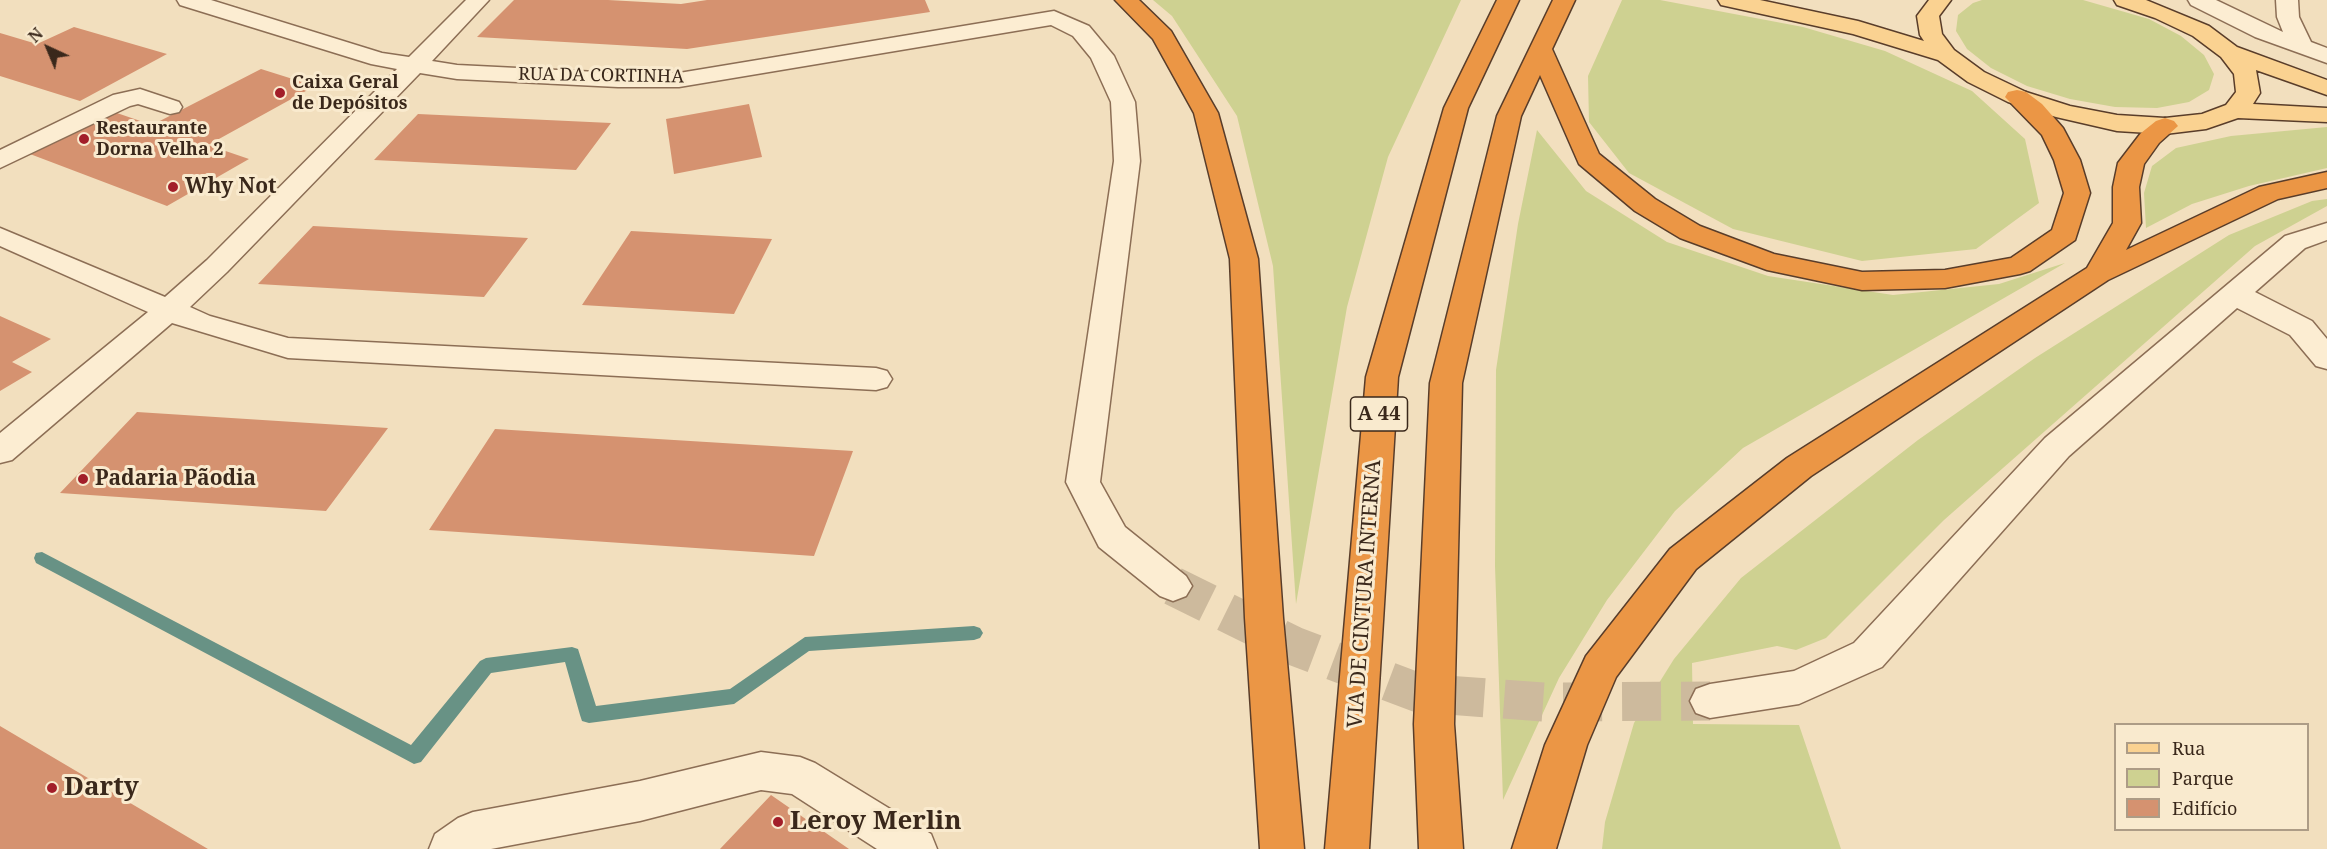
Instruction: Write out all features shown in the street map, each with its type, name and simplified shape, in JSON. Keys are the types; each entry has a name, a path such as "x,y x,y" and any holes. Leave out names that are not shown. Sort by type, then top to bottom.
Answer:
{"highway":[{"path":"1126,0 1163,36 1206,113 1244,258 1264,618 1282,849"},
{"name":"VIA DE CINTURA INTERNA","path":"1347,849 1362,621 1382,377 1456,108 1508,0"},
{"path":"1441,849 1434,724 1446,383 1509,116 1542,51 1561,3"},
{"path":"1542,51 1588,158 1645,205 1690,232 1767,261 1862,281 1945,279 2020,265 2065,234 2077,193 2067,160 2054,133 2032,109 2016,97"},
{"path":"2098,274 2127,223 2126,187 2131,162 2150,138 2165,126"},
{"path":"1534,849 1566,745 1600,668 1683,559 1799,467 2098,274 2269,192 2327,180"}],"main road":[{"path":"1729,0 1858,28 1946,55"},
{"path":"1940,0 1928,16 1931,34 1946,55 1976,77 2016,97 2065,112 2117,123 2165,126 2206,121 2235,110 2327,115"},
{"path":"2126,0 2163,13 2191,27 2229,52 2327,88"},
{"path":"2229,52 2246,73 2248,93 2235,110"}],"street":[{"name":"RUA DA CORTINHA","path":"188,0 379,58 457,72 618,80 679,80 1048,9"},
{"path":"0,451 169,310 217,266 478,0"},
{"path":"2199,0 2301,48 2327,57"},
{"path":"2287,0 2288,17 2301,48"},
{"path":"1048,9 1081,31 1102,56 1123,102 1127,161 1083,482 1112,537 1173,585"},
{"path":"0,160 122,100 141,96 170,107"},
{"path":"1710,701 1799,687 1868,656 2057,447 2295,242 2327,231"},
{"path":"0,236 199,323 288,348 876,379"},
{"path":"2234,294 2301,328 2327,359"},
{"path":"451,849 473,832 640,801 761,771 800,776 915,849"}],"green space":[{"path":"1153,0 1461,0 1388,157 1347,307 1296,604 1273,266 1237,116 1172,16"},
{"path":"1622,0 1660,0 1803,27 1885,51 1972,91 2025,139 2039,203 1976,249 1862,261 1733,229 1629,173 1589,122 1588,76"},
{"path":"1982,0 2083,0 2149,19 2181,36 2204,55 2214,74 2209,90 2189,102 2157,108 2115,107 2070,99 2027,86 1991,68 1967,49 1956,31 1958,15 1973,3"},
{"path":"2327,127 2327,168 2249,186 2192,204 2146,228 2144,193 2152,166 2176,148 2231,136"},
{"path":"1537,130 1586,191 1667,242 1768,276 1893,295 1999,284 2065,263 1743,448 1675,511 1607,600 1559,678 1503,800 1495,566 1496,370 1518,224"},
{"path":"2327,199 2327,206 2255,246 1944,520 1826,638 1796,650 1777,646 1692,663 1693,724 1799,725 1841,849 1602,849 1605,822 1634,723 1674,659 1741,578 1918,440 2035,358 2229,235 2312,201"}],"building":[{"path":"514,0 608,0 681,4 707,0 925,0 930,12 687,49 477,37"},
{"path":"74,27 167,54 80,101 0,76 0,33 37,44"},
{"path":"261,69 315,86 208,145 249,159 167,206 30,154 114,112 152,125"},
{"path":"749,104 762,157 674,174 666,119"},
{"path":"418,114 611,123 576,170 374,160"},
{"path":"313,226 528,238 484,297 258,284"},
{"path":"631,231 772,239 734,314 582,305"},
{"path":"0,316 51,339 12,362 32,372 0,391"},
{"path":"137,412 388,428 326,511 60,493"},
{"path":"495,429 853,451 814,556 429,530"},
{"name":"Darty","path":"0,726 208,849 0,849"},
{"name":"Leroy Merlin","path":"771,795 849,849 720,849"}],"waterway":[{"path":"42,558 414,756 486,666 572,654 589,715 734,696 805,644 974,633"}],"tunnel":[{"path":"1173,586 1294,646 1419,693 1544,702 1710,701"}],"place":[{"name":"Caixa Geral de Depósitos","path":"280,93"},
{"name":"Restaurante Dorna Velha 2","path":"84,139"},
{"name":"Why Not","path":"173,187"},
{"name":"Padaria Pãodia","path":"83,479"},
{"name":"Darty","path":"52,788"},
{"name":"Leroy Merlin","path":"778,822"}]}
